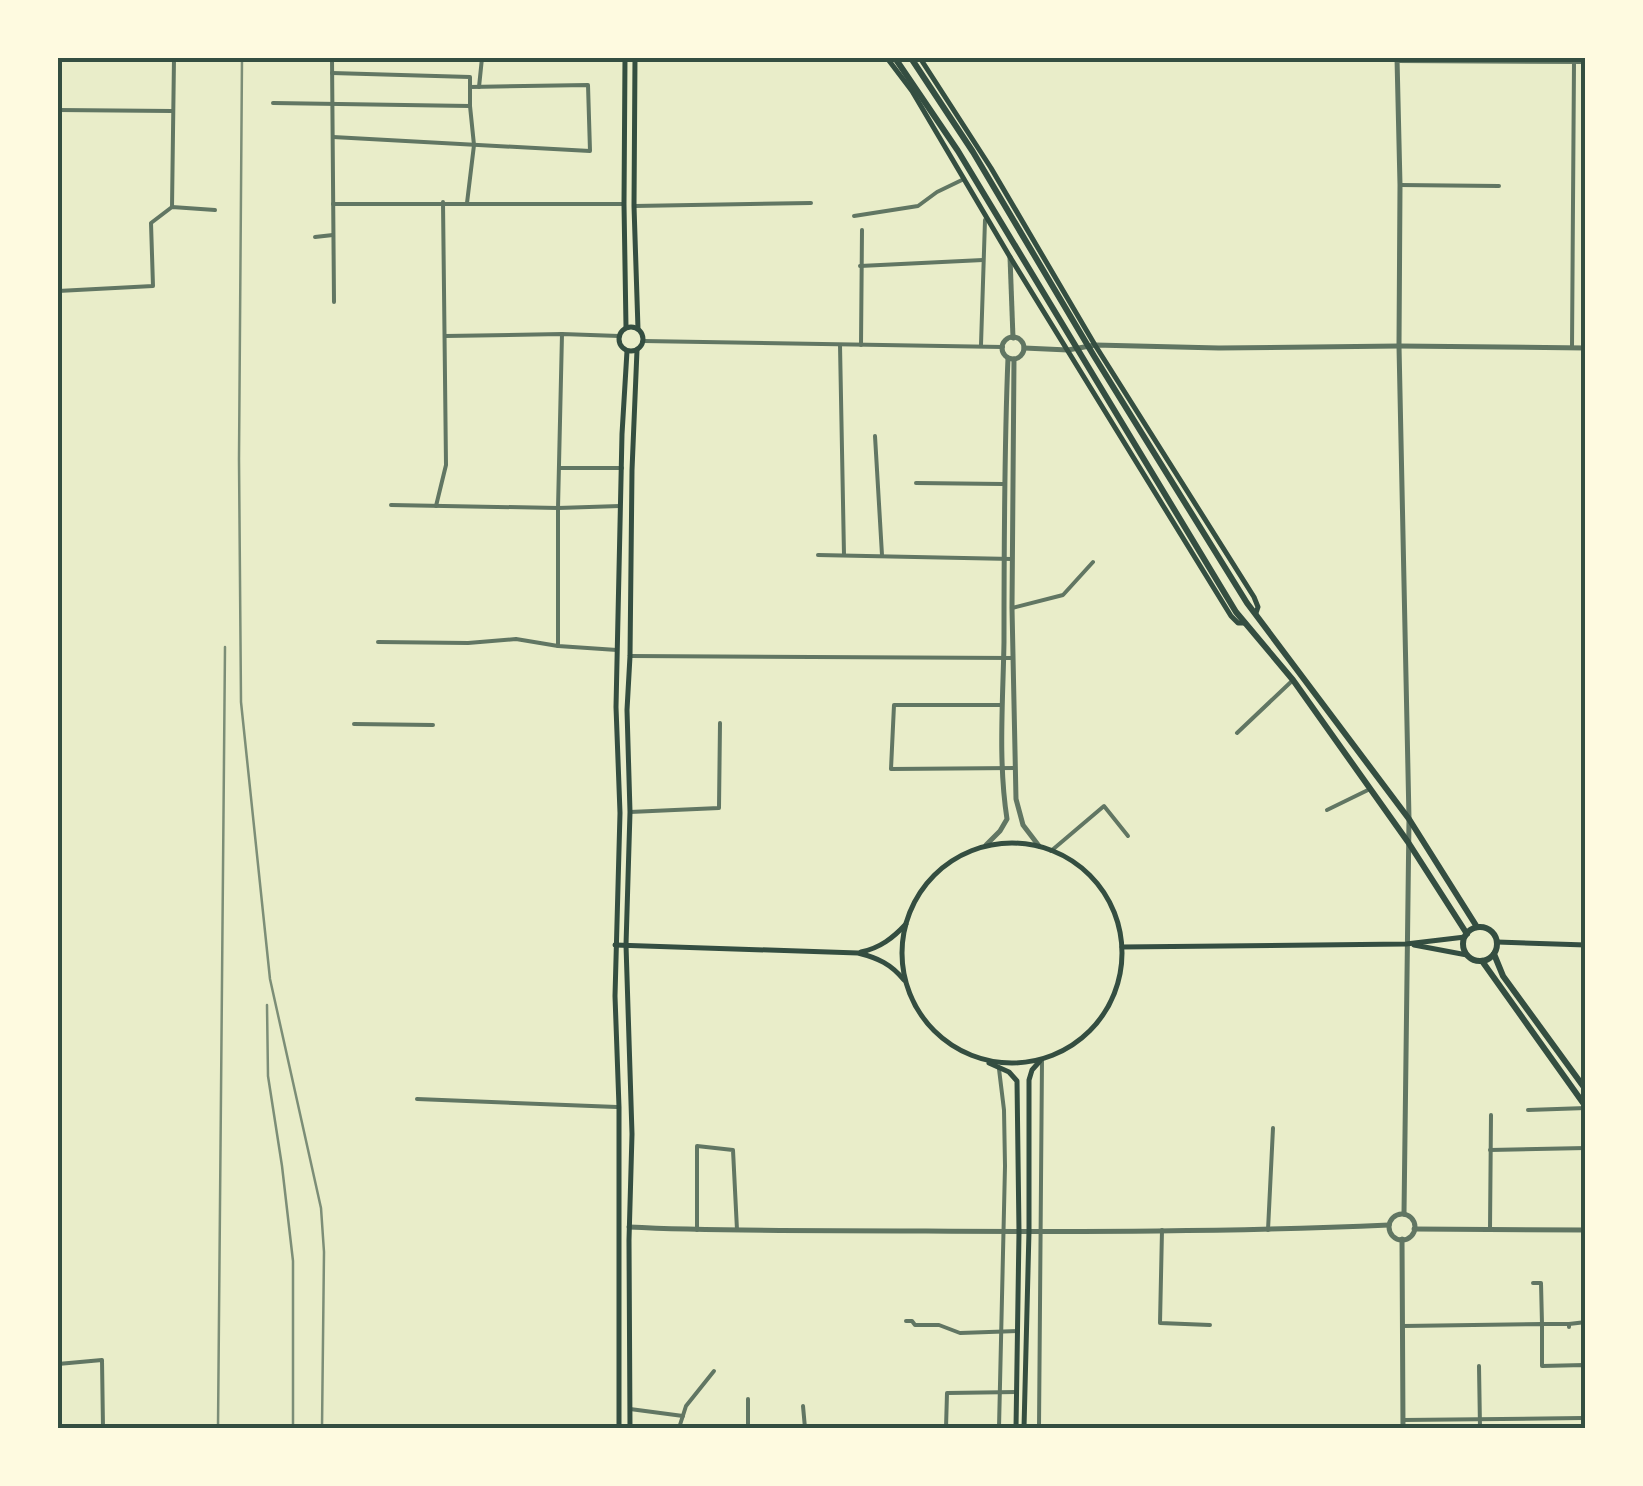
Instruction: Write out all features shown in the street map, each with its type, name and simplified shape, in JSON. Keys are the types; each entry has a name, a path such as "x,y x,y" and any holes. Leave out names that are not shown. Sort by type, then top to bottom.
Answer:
{"main road":[{"path":"619,1428 616,945 620,812 616,707 627,351 619,342 626,328 625,58"},
{"path":"630,1428 632,1121 626,945 630,812 627,710 637,350 643,341 635,293 636,58"},
{"path":"887,58 912,91 1232,616 1238,623 1245,623"},
{"path":"895,58 968,167 1236,612 1292,680 1408,842 1466,935 1467,954 1482,961 1586,1108"},
{"path":"911,58 973,152 1247,604 1408,819 1477,928 1491,932 1497,942 1494,954 1502,976 1586,1090"},
{"path":"920,58 1254,597 1258,608 1255,615"},
{"path":"626,328 638,328"},
{"path":"627,351 637,350"},
{"path":"983,1060 1015,1063 1042,1059 1075,1043 1101,1017 1117,984 1122,947 1114,912 1095,881 1068,858 1022,842 986,845 965,852 936,874 914,904 903,952 909,987 918,1008 940,1036 998,1069 1010,1072 1017,1080 1016,1428"},
{"path":"616,945 858,953 874,950 908,922"},
{"path":"1122,947 1406,944 1466,935 1477,928"},
{"path":"1497,942 1586,945"},
{"path":"1406,944 1467,954"},
{"path":"858,953 891,966 909,987"},
{"path":"1482,961 1494,954"},
{"path":"1024,1428 1029,1080 1042,1059"}],"street":[{"path":"172,207 174,58"},
{"path":"332,58 334,302"},
{"path":"479,86 482,58"},
{"path":"1404,1214 1408,819 1397,59 1586,62"},
{"path":"1572,348 1574,62"},
{"path":"332,73 470,76 474,145 468,203"},
{"path":"332,136 590,151 588,85 470,87"},
{"path":"273,103 470,106"},
{"path":"58,110 172,110"},
{"path":"854,216 918,206 964,179"},
{"path":"1400,185 1499,186"},
{"path":"436,506 446,465 443,202"},
{"path":"634,206 810,203"},
{"path":"333,204 624,204"},
{"path":"58,291 153,286 151,223 172,207 215,210"},
{"path":"981,345 986,216"},
{"path":"861,344 862,230"},
{"path":"315,237 333,235"},
{"path":"1010,257 1013,338"},
{"path":"860,266 983,260"},
{"path":"558,646 562,334"},
{"path":"445,336 619,336"},
{"path":"1008,339 1021,340 1024,348 1020,357 1011,359 1003,347 1008,339"},
{"path":"643,341 1003,347"},
{"path":"840,344 844,555"},
{"path":"1024,348 1586,348"},
{"path":"1011,359 1003,484 1012,608 1015,768 1020,818 1039,846"},
{"path":"986,845 1007,819 1002,706 1011,359"},
{"path":"875,436 882,555"},
{"path":"559,468 622,468"},
{"path":"916,483 1003,484"},
{"path":"391,506 620,506"},
{"path":"818,555 1008,559"},
{"path":"1012,608 1063,595 1094,562"},
{"path":"378,642 468,643 516,638 558,646 618,650"},
{"path":"630,656 1014,658"},
{"path":"1238,733 1292,680"},
{"path":"1002,706 894,706 892,769 1015,768"},
{"path":"354,724 433,725"},
{"path":"630,812 719,808 720,724"},
{"path":"1327,810 1370,789"},
{"path":"1051,850 1104,806 1128,836"},
{"path":"1039,1428 1042,1059"},
{"path":"998,1069 1005,1130 999,1428"},
{"path":"417,1099 618,1107"},
{"path":"1528,1110 1586,1108"},
{"path":"1490,1230 1491,1115"},
{"path":"1268,1230 1272,1128"},
{"path":"697,1230 697,1146 733,1150 737,1230"},
{"path":"1490,1150 1586,1148"},
{"path":"1389,1225 1393,1217 1404,1214"},
{"path":"1389,1225 1394,1236 1410,1236 1414,1222 1404,1214"},
{"path":"629,1226 697,1230 1042,1232 1389,1225"},
{"path":"1414,1229 1586,1230"},
{"path":"1162,1230 1160,1323 1210,1325"},
{"path":"1402,1239 1403,1428"},
{"path":"1532,1283 1541,1282 1542,1366 1584,1364 1585,1428"},
{"path":"906,1322 939,1325 960,1333 1018,1331"},
{"path":"1402,1326 1586,1322"},
{"path":"58,1364 102,1360 103,1428"},
{"path":"1479,1366 1480,1428"},
{"path":"680,1428 686,1406 714,1371"},
{"path":"946,1428 947,1393 1017,1392"},
{"path":"748,1400 748,1428"},
{"path":"803,1406 805,1428"},
{"path":"630,1408 683,1416"},
{"path":"1403,1420 1585,1418"}],"railway":[{"path":"242,58 241,702 270,979 321,1208 322,1428"},
{"path":"218,1428 225,647"},
{"path":"267,1005 268,1076 293,1261 293,1428"}]}
